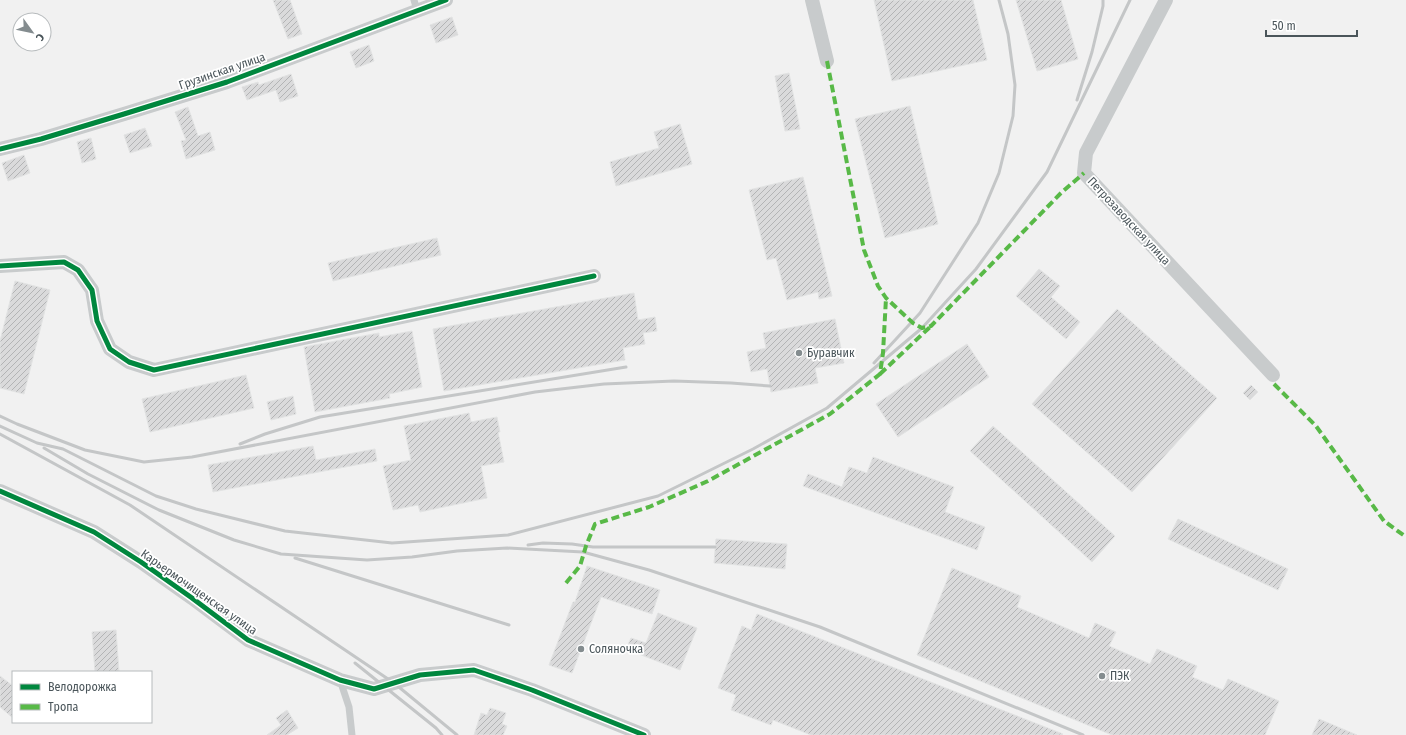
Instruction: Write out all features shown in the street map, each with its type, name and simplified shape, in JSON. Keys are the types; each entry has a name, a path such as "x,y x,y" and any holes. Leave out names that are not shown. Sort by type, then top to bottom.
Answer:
{"street":[{"name":"Грузинская улица","path":"0,149 41,139 227,82 415,5 446,0"},
{"path":"812,0 827,61"},
{"name":"Петрозаводская улица","path":"1166,0 1086,153 1084,173 1273,375"},
{"path":"0,266 64,262 78,270 92,290 97,321 110,349 129,362 154,370 594,276"},
{"name":"Карьермочищенская улица","path":"0,491 94,532 148,566 248,640 340,680 374,688 420,675 474,670 532,690 644,735"}],"lane":[{"path":"340,680 349,707 352,735"}],"building":[{"path":"273,0 290,0 302,34 288,39"},
{"path":"874,0 973,0 987,60 892,81"},
{"path":"1016,0 1061,0 1078,59 1037,71"},
{"path":"452,17 458,35 436,43 430,25"},
{"path":"369,45 374,61 356,68 350,52"},
{"path":"789,73 800,129 785,131 775,76"},
{"path":"291,74 298,96 280,102 276,90 247,100 242,87 258,82 259,85"},
{"path":"910,106 938,224 885,238 855,119"},
{"path":"188,107 198,136 210,132 215,150 186,159 181,141 186,140 175,112"},
{"path":"680,124 692,164 616,186 610,162 659,148 654,132"},
{"path":"145,128 152,146 130,153 124,135"},
{"path":"91,138 96,159 82,163 77,142"},
{"path":"24,155 30,173 8,181 2,163"},
{"path":"803,177 832,296 819,299 818,292 787,300 776,258 767,260 749,190"},
{"path":"437,238 441,255 333,281 328,263"},
{"path":"1039,269 1060,286 1051,297 1080,322 1066,339 1016,296"},
{"path":"15,281 50,290 24,394 0,388 0,341"},
{"path":"634,293 638,320 655,317 657,331 643,333 645,344 623,348 625,360 444,391 433,329"},
{"path":"1117,309 1217,398 1132,492 1032,404"},
{"path":"835,319 844,363 815,368 818,383 771,392 767,369 751,372 747,352 766,348 763,333"},
{"path":"412,331 422,387 389,394 390,398 315,412 304,347 379,333 379,337"},
{"path":"967,344 989,377 898,437 876,404"},
{"path":"246,375 254,408 150,432 142,399"},
{"path":"1251,385 1258,392 1250,400 1243,393"},
{"path":"293,396 296,414 271,420 267,402"},
{"path":"469,413 471,422 497,417 500,432 498,432 504,462 481,466 487,498 420,512 418,505 393,510 383,466 411,460 404,426"},
{"path":"993,426 1115,536 1092,562 970,451"},
{"path":"313,446 316,460 375,449 377,461 213,492 208,465"},
{"path":"873,457 954,487 945,512 985,527 977,550 803,486 808,474 842,487 849,467 867,473"},
{"path":"1178,519 1288,569 1278,590 1168,539"},
{"path":"716,539 787,544 785,569 714,563"},
{"path":"587,566 660,590 652,614 601,597 572,673 549,665 573,602 575,602"},
{"path":"952,568 1021,596 1017,607 1089,638 1095,623 1116,632 1109,646 1150,664 1157,649 1197,666 1192,677 1223,690 1228,679 1279,701 1265,735 1112,735 917,655"},
{"path":"658,613 697,628 680,670 626,649 631,638 646,643"},
{"path":"757,614 1063,734 811,735 773,720 771,725 731,710 736,695 718,688 742,626 751,630"},
{"path":"116,630 119,671 95,671 92,632"},
{"path":"0,676 12,685 12,717 0,707"},
{"path":"490,708 506,713 502,724 507,726 503,735 474,735 481,713 487,715"},
{"path":"287,710 298,728 287,735 267,735 281,725 276,718"},
{"path":"1319,719 1357,735 1312,735"}],"railway":[{"path":"874,363 920,313 978,223 999,173 1013,116 1015,85 1008,34 999,0"},
{"path":"1077,100 1092,52 1103,6 1103,0"},
{"path":"0,426 37,443 63,449 156,496 196,509 285,531 392,543 508,535 658,496 753,449 827,408 922,328 976,269 1047,172 1130,0"},
{"path":"240,444 265,434 320,417 626,367"},
{"path":"0,416 85,450 144,462 192,457 535,392 604,384 674,381 770,386"},
{"path":"0,434 130,505 394,683 457,735"},
{"path":"44,448 88,474 159,510 234,540 281,554 367,560 412,557 457,551 507,548 583,552 649,570 820,627 1083,735"},
{"path":"528,545 543,543 572,544 593,547 715,547"},
{"path":"295,558 509,625"},
{"path":"355,663 436,728 442,735"}],"marked path":[{"path":"827,61 864,250 878,286 886,298 913,323 922,328 931,326 1061,193 1084,173"},
{"path":"566,583 580,566 595,524 649,507 708,481 830,414 880,374 883,353 886,298"},
{"path":"880,374 930,327"},
{"path":"1274,384 1316,426 1384,521 1406,537"}],"cycle path":[{"path":"0,149 41,139 227,82 446,0"},
{"path":"0,266 64,262 78,270 92,290 97,321 110,349 129,362 154,370 594,276"},
{"path":"0,491 94,532 141,562 248,640 340,680 374,689 420,675 474,670 532,690 644,735"}],"place":[{"name":"Буравчик","path":"799,353"},
{"name":"Соляночка","path":"581,649"},
{"name":"ПЭК","path":"1102,676"}]}
